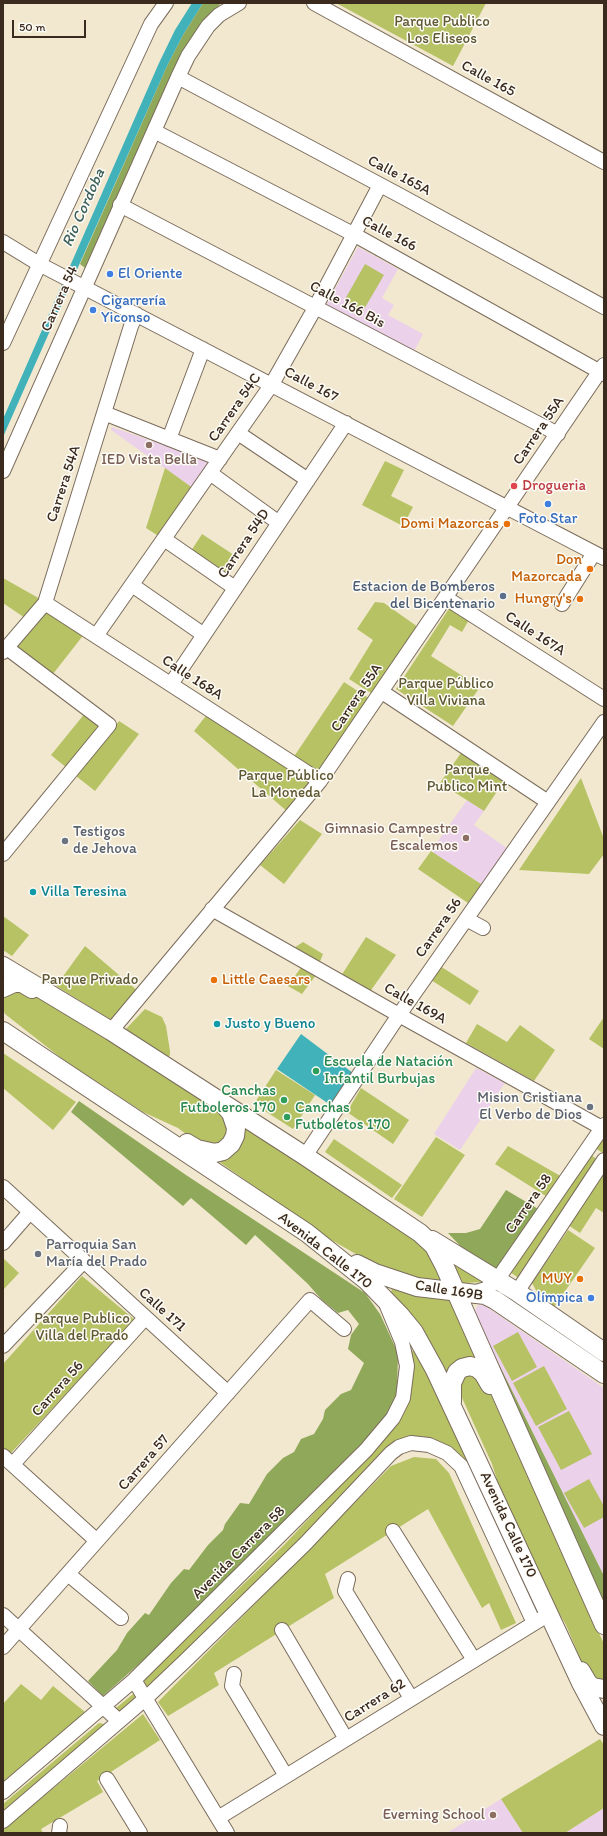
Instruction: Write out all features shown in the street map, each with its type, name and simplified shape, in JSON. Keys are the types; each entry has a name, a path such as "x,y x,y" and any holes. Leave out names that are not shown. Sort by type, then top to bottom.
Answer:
{"main road":[{"path":"3,966 111,1031 306,1156 420,1233 438,1253 464,1293 531,1461 604,1625"},
{"path":"3,988 14,983 22,984 75,1009"},
{"path":"3,1021 23,1044"},
{"name":"Avenida Calle 170","path":"3,1031 307,1233 353,1269 381,1294 414,1332 424,1348 453,1408 552,1621 604,1726"},
{"path":"136,1118 173,1133 197,1149 215,1153 223,1151 231,1144 235,1136 234,1121 231,1113 220,1101"},
{"name":"Calle 169B","path":"307,1233 375,1273 417,1287 485,1295 495,1300 604,1374"},
{"name":"Calle 169B","path":"420,1233 517,1292 604,1352"},
{"path":"453,1408 451,1391 452,1383 457,1372 462,1368 470,1366 477,1368 487,1379 504,1416 531,1461"},
{"path":"552,1621 588,1683 599,1689 604,1689"}],"street":[{"path":"3,343 44,266 151,24 166,3"},
{"name":"Carrera 54","path":"3,471 78,284 120,205 188,56 208,26 219,15 239,3"},
{"name":"Calle 165","path":"314,3 604,162"},
{"name":"Calle 165A","path":"178,77 604,307"},
{"name":"Calle 166","path":"154,131 353,234 603,370"},
{"name":"Carrera 54C","path":"96,636 272,384 315,308 380,185"},
{"name":"Calle 166 Bis","path":"120,205 558,434"},
{"name":"Calle 167","path":"3,242 78,284 599,555"},
{"name":"Carrera 54A","path":"5,650 45,603 136,314"},
{"path":"170,439 203,349"},
{"name":"Carrera 55A","path":"111,1031 212,908 320,781 603,370"},
{"path":"104,413 220,459"},
{"name":"Carrera 54D","path":"171,684 346,423"},
{"path":"238,433 308,480"},
{"path":"210,473 279,523"},
{"path":"164,539 235,588"},
{"path":"562,604 599,555"},
{"path":"132,585 204,635"},
{"name":"Calle 167A","path":"446,598 604,699"},
{"name":"Calle 168A","path":"45,603 320,781"},
{"path":"3,854 108,725 5,650"},
{"path":"382,692 548,802"},
{"name":"Carrera 56","path":"306,1156 398,1015 604,722"},
{"name":"Calle 169A","path":"212,908 398,1015 603,1127"},
{"path":"466,919 483,928"},
{"name":"Carrera 58","path":"464,1293 486,1289 497,1280 603,1127"},
{"path":"517,1292 604,1160 589,1147"},
{"name":"Calle 171","path":"3,1187 228,1393"},
{"path":"3,1242 30,1212"},
{"path":"4,1343 84,1261"},
{"name":"Avenida Carrera 58","path":"3,1792 101,1710 134,1680 366,1450 393,1418 403,1398 407,1366 402,1342 381,1294"},
{"name":"Carrera 57","path":"3,1648 12,1631 68,1574 310,1300 344,1329"},
{"name":"Carrera 56","path":"8,1460 145,1318"},
{"path":"3,1821 146,1699 229,1620 305,1544 391,1453 399,1447 411,1444 429,1445 447,1453 461,1466 534,1623"},
{"path":"8,1460 97,1541"},
{"path":"393,1531 474,1660"},
{"path":"68,1574 121,1618"},
{"path":"348,1579 344,1591 411,1698"},
{"path":"3,1615 12,1631 116,1724"},
{"name":"Carrera 62","path":"218,1818 534,1623 552,1621"},
{"path":"282,1630 346,1739"},
{"path":"234,1674 232,1686 286,1776"},
{"path":"134,1680 227,1833"},
{"path":"106,1779 140,1833"}],"shaded area":[{"path":"358,247 398,269 382,298 394,305 388,315 423,334 412,355 325,307"},
{"name":"IED Vista Bella","path":"112,427 210,461 194,489 111,430"},
{"name":"Gimnasio Campestre Escalemos","path":"467,800 484,811 474,825 511,851 484,886 431,851"},
{"path":"476,1068 505,1083 460,1150 434,1134"},
{"path":"484,1305 604,1388 604,1576 474,1314 477,1306"},
{"name":"Everning School","path":"501,1799 523,1833 447,1833"},
{"path":"604,1808 604,1833 565,1833"}],"green space":[{"path":"203,3 221,3 189,41 85,268 80,264 167,66 183,35"},
{"name":"Parque Publico Los Eliseos","path":"336,3 486,3 453,66"},
{"path":"365,264 384,275 363,311 344,301"},
{"path":"385,461 404,470 391,496 413,507 403,526 362,505"},
{"path":"165,468 194,489 160,537 146,528"},
{"path":"202,534 237,557 225,574 191,551"},
{"path":"3,578 42,600 25,618 3,603"},
{"path":"375,602 384,603 418,627 371,693 349,679 373,640 357,629"},
{"name":"Parque Público Villa Viviana","path":"450,607 470,618 462,632 450,625 431,656 480,687 453,726 396,689"},
{"path":"49,610 85,633 53,674 17,647"},
{"path":"344,682 370,699 319,774 293,758"},
{"path":"86,712 102,725 67,768 51,755"},
{"name":"Parque Público La Moneda","path":"209,712 315,780 289,813 194,731"},
{"path":"119,721 139,734 95,791 76,776"},
{"name":"Parque Publico Mint","path":"461,753 504,781 484,811 440,783"},
{"path":"581,778 604,839 604,854 589,874 519,870"},
{"path":"300,820 322,834 284,884 260,865"},
{"path":"431,851 484,886 471,905 418,869"},
{"path":"3,916 29,935 12,956 3,950"},
{"path":"366,937 396,955 369,993 341,976"},
{"path":"303,942 323,954 319,964 294,948"},
{"name":"Parque Privado","path":"85,946 139,992 113,1021 56,986"},
{"path":"302,966 316,975 302,994 288,986"},
{"path":"440,966 479,991 470,1005 431,980"},
{"path":"20,987 46,1000 224,1112 229,1137 214,1148 190,1137 178,1128 143,1112 65,1061 5,1014 3,1010 3,1000 7,991"},
{"path":"145,1009 162,1017 166,1026 170,1051 170,1055 167,1059 124,1031"},
{"path":"604,1017 604,1049 589,1039"},
{"path":"477,1024 507,1042 520,1025 555,1050 534,1081 466,1043"},
{"path":"3,1053 76,1102 53,1130 3,1088"},
{"name":"Canchas Futboleros 170","path":"276,1070 315,1095 293,1129 254,1104"},
{"path":"361,1088 409,1120 393,1144 347,1112"},
{"path":"79,1101 186,1175 365,1293 380,1314 398,1353 397,1396 386,1418 370,1437 166,1640 103,1696 88,1681 117,1650 127,1633 145,1613 149,1615 171,1583 184,1569 189,1570 208,1545 223,1530 225,1524 240,1503 249,1504 267,1474 283,1458 294,1452 301,1439 314,1434 323,1419 325,1410 341,1394 351,1390 364,1363 348,1349 351,1335 359,1324 348,1310 338,1313 321,1299 308,1284 255,1235 246,1245 191,1198 183,1206 71,1112"},
{"path":"241,1122 426,1248 442,1282 430,1282 375,1265 328,1238 218,1161"},
{"path":"604,1136 604,1152 603,1153 595,1148"},
{"path":"436,1137 465,1155 422,1217 394,1199"},
{"path":"334,1139 402,1185 392,1198 325,1152"},
{"path":"508,1146 564,1178 549,1198 495,1164"},
{"path":"590,1154 599,1161 522,1280 508,1271"},
{"path":"604,1173 604,1213 596,1208 580,1233 565,1223 595,1174 600,1178"},
{"path":"506,1190 540,1210 497,1272 465,1251 448,1233 466,1233 480,1229"},
{"path":"568,1230 595,1248 554,1307 538,1294 532,1283"},
{"path":"3,1258 19,1273 3,1290"},
{"path":"453,1263 483,1282 463,1283"},
{"name":"Parque Publico Villa del Prado","path":"82,1276 135,1320 9,1455 3,1449 3,1364"},
{"path":"392,1287 451,1300 478,1358 446,1374 405,1307 391,1293"},
{"path":"474,1314 604,1576 604,1610"},
{"path":"518,1332 537,1367 512,1381 493,1346"},
{"path":"412,1351 417,1351 539,1612 533,1611 463,1457 435,1439 421,1436 403,1439 389,1446 288,1553 148,1688 145,1687 143,1684 145,1679 283,1546 385,1438 408,1355"},
{"path":"544,1366 567,1409 536,1426 513,1383"},
{"path":"470,1372 486,1384 604,1644 604,1684 586,1672 566,1625 541,1582 498,1483 492,1464 458,1389 459,1380"},
{"path":"569,1411 592,1454 561,1470 538,1427"},
{"path":"414,1457 436,1459 449,1473 516,1623 501,1630 489,1603 482,1608 428,1509 325,1574 334,1598 214,1673 219,1685 168,1716 158,1702 391,1466"},
{"path":"589,1479 604,1506 604,1517 584,1528 564,1493"},
{"path":"21,1684 41,1700 53,1686 85,1712 3,1782 3,1704"},
{"path":"133,1694 137,1698 121,1713 116,1710 116,1708"},
{"path":"143,1714 160,1740 97,1781 103,1792 41,1829 43,1833 3,1833 3,1830"},
{"path":"99,1723 104,1724 104,1726 3,1813 3,1804"},
{"path":"600,1739 604,1745 604,1808 565,1833 523,1833 501,1799"}],"water":[{"path":"192,3 203,3 183,35 167,66 3,437 3,419 159,63 175,30"},
{"name":"Escuela de Natación Infantil Burbujas","path":"301,1034 353,1073 332,1106 277,1069"}],"place":[{"name":"El Oriente","path":"110,274"},
{"name":"Cigarrería Yiconso","path":"93,310"},
{"name":"IED Vista Bella","path":"149,445"},
{"name":"Drogueria","path":"514,486"},
{"name":"Foto Star","path":"548,504"},
{"name":"Domi Mazorcas","path":"507,524"},
{"name":"Don Mazorcada","path":"590,569"},
{"name":"Estacion de Bomberos del Bicentenario","path":"503,596"},
{"name":"Hungry's","path":"580,599"},
{"name":"Gimnasio Campestre Escalemos","path":"466,838"},
{"name":"Testigos de Jehova","path":"65,841"},
{"name":"Villa Teresina","path":"33,892"},
{"name":"Little Caesars","path":"214,980"},
{"name":"Justo y Bueno","path":"217,1024"},
{"name":"Escuela de Natación Infantil Burbujas","path":"316,1071"},
{"name":"Canchas Futboleros 170","path":"284,1100"},
{"name":"Mision Cristiana El Verbo de Dios","path":"590,1107"},
{"name":"Canchas Futboletos 170","path":"287,1117"},
{"name":"Parroquia San María del Prado","path":"38,1254"},
{"name":"MUY","path":"580,1279"},
{"name":"Olímpica","path":"591,1298"},
{"name":"Everning School","path":"493,1815"}],"water label":[{"name":"Rio Cordoba","path":"84,208"}]}
